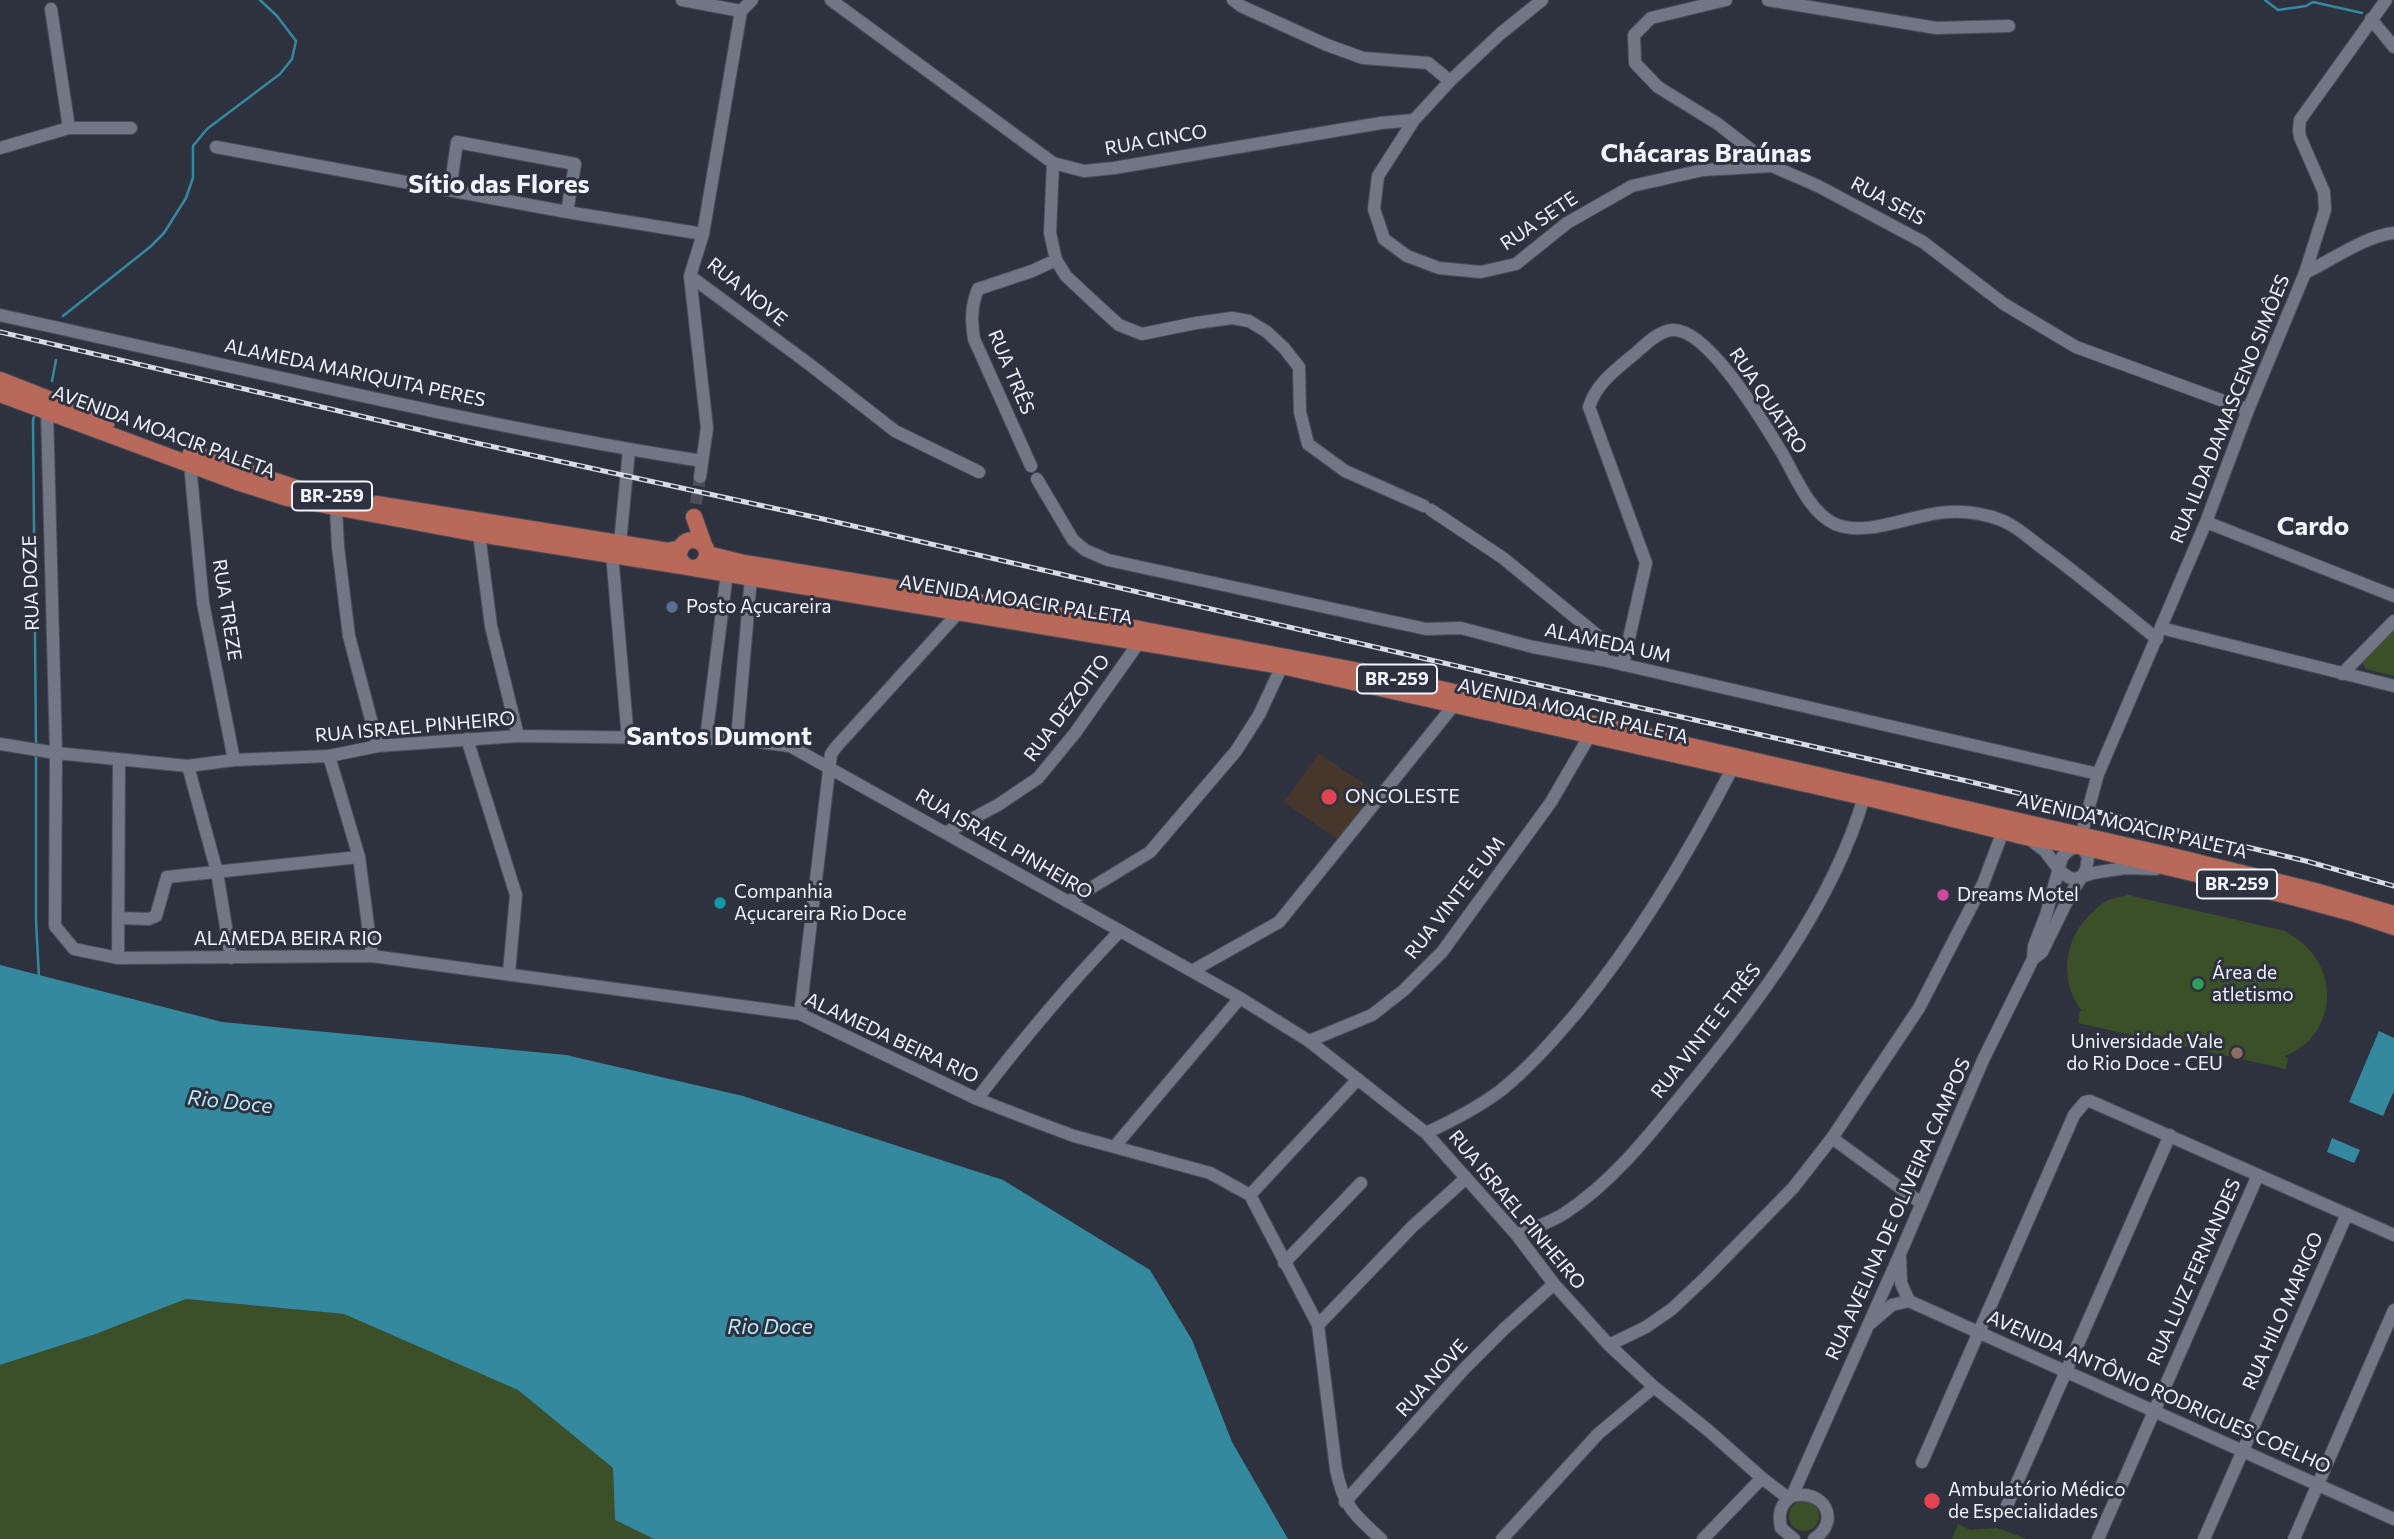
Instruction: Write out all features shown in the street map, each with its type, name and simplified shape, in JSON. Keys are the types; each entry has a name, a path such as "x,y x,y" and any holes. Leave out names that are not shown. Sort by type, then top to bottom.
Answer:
{"main road":[{"name":"AVENIDA MOACIR PALETA","path":"4,392 240,484 287,498 480,534 616,548 668,551 682,546"},
{"name":"AVENIDA MOACIR PALETA","path":"4,392 302,491 616,548 691,568 1282,666 1864,797 2026,837 2080,841 2166,869 2289,896 2352,913 2394,928"},
{"path":"695,510 697,531 706,550 702,565 691,568 681,561 682,546 690,532 695,510"},
{"path":"682,546 692,540 706,550"},
{"name":"AVENIDA MOACIR PALETA","path":"706,550 744,563 1233,646 1375,674 2080,841 2235,870 2394,914"}],"street":[{"path":"682,0 741,11 752,0"},
{"name":"RUA CINCO","path":"831,0 1053,163 1084,170 1114,169 1355,127 1414,120"},
{"path":"1233,0 1241,6 1363,58 1428,64 1450,81"},
{"name":"RUA SETE","path":"1542,0 1500,34 1450,81 1414,120 1378,176 1374,209 1384,239 1407,256 1439,268 1480,272 1516,264 1567,223 1632,186 1703,170 1772,166"},
{"name":"RUA SEIS","path":"1726,0 1651,18 1634,36 1634,62 1658,87 1718,124 1772,166 1818,186 1923,242 2004,304 2058,338 2083,350 2248,410"},
{"path":"1768,0 1936,29 2009,26"},
{"name":"RUA ILDA DAMASCENO SIMÔES","path":"2080,841 2098,774 2206,522 2248,410 2305,273 2325,210 2325,192 2300,137 2301,120 2386,0"},
{"path":"51,9 69,128"},
{"name":"RUA NOVE","path":"741,11 703,234 690,276 895,431 979,472"},
{"path":"2371,19 2394,47"},
{"path":"0,148 69,128 131,128"},
{"path":"450,190 457,142 575,164 567,212"},
{"path":"216,147 567,212 703,234"},
{"path":"1053,163 1049,233 1056,260 1066,276 1119,326 1142,334 1231,318 1249,321 1267,332 1299,367 1300,412 1308,444 1345,471 1428,508 1503,558 1598,636 1603,660"},
{"path":"2305,273 2364,243 2394,233"},
{"name":"RUA TRÊS","path":"1031,466 974,339 971,324 972,303 978,289 1056,260"},
{"path":"690,276 707,428 700,477"},
{"name":"ALAMEDA MARIQUITA PERES","path":"0,315 414,406 629,450 702,461"},
{"name":"RUA QUATRO","path":"1623,665 1646,563 1589,407 1593,393 1607,378 1652,339 1671,330 1686,332 1705,346 1724,366 1771,435 1808,499 1822,516 1850,529 1947,512 1976,513 2003,521 2159,634"},
{"name":"RUA DOZE","path":"47,411 55,926"},
{"path":"628,738 616,548 629,450"},
{"name":"RUA TREZE","path":"190,464 203,603 234,760"},
{"name":"ALAMEDA UM","path":"1037,479 1073,540 1085,550 1108,560 1426,629 1461,628 1534,647 1603,660 2098,774"},
{"path":"336,508 349,636 377,746"},
{"path":"2206,522 2394,596"},
{"path":"480,534 491,626 518,736"},
{"path":"706,738 727,573"},
{"path":"737,739 751,577"},
{"path":"800,1014 831,754 959,612"},
{"path":"2342,674 2394,621"},
{"path":"2159,634 2394,686"},
{"name":"RUA DEZOITO","path":"945,833 998,805 1038,778 1075,733 1140,641"},
{"path":"1068,902 1150,852 1236,751 1259,715 1282,666"},
{"path":"1192,971 1279,922 1454,705"},
{"name":"RUA VINTE E UM","path":"1309,1041 1372,1015 1404,990 1443,952 1551,802 1590,735"},
{"name":"RUA ISRAEL PINHEIRO","path":"0,744 188,766 234,760 329,755 377,746 518,736 737,739 790,746 1240,998 1309,1041 1426,1133 1516,1234 1554,1284 1609,1345 1762,1479 1790,1497"},
{"path":"467,739 516,895 509,973"},
{"path":"329,755 359,857 372,956"},
{"path":"118,958 120,759"},
{"path":"188,766 218,872 231,958"},
{"path":"1426,1133 1463,1116 1501,1090 1552,1043 1603,980 1660,898 1732,769"},
{"name":"RUA VINTE E TRÊS","path":"1516,1234 1564,1214 1592,1192 1650,1133 1713,1058 1761,995 1798,938 1832,877 1864,797"},
{"path":"1609,1345 1646,1327 1672,1309 1698,1285 1793,1188 1832,1138 1919,1008 1979,894 2003,831"},
{"path":"2026,837 2045,850 2061,872 2070,878 2125,868 2166,869"},
{"path":"2080,841 2088,858 2082,877"},
{"name":"RUA AVELINA DE OLIVEIRA CAMPOS","path":"1794,1539 1785,1533 1779,1518 1783,1504 1790,1497 1800,1476 1869,1325 1983,1060 2033,959 2034,946 2065,853 2080,841"},
{"path":"118,918 149,919 156,916 167,877 359,857"},
{"name":"RUA AVELINA DE OLIVEIRA CAMPOS","path":"2033,959 2042,952 2082,877"},
{"name":"ALAMEDA BEIRA RIO","path":"55,926 74,949 118,958 372,956 800,1014 977,1099 1074,1136 1210,1173 1250,1195"},
{"path":"977,1099 1071,981 1119,932"},
{"path":"1115,1146 1240,998"},
{"path":"1358,1079 1250,1195 1318,1325 1336,1469 1345,1502 1381,1539"},
{"path":"1922,1462 2074,1115 2084,1102 2091,1101 2394,1235"},
{"path":"2005,1510 2170,1135"},
{"path":"1832,1138 1921,1203"},
{"name":"RUA LUIZ FERNANDES","path":"2098,1539 2258,1175"},
{"path":"1318,1325 1412,1227 1466,1178"},
{"path":"1284,1263 1361,1183"},
{"name":"RUA HILO MARIGO","path":"2204,1539 2347,1214"},
{"path":"1869,1325 1892,1305 1909,1301 1901,1283 1900,1254"},
{"name":"RUA NOVE","path":"1345,1502 1464,1369 1554,1284"},
{"name":"AVENIDA ANTÔNIO RODRIGUES COELHO","path":"1909,1301 2394,1519"},
{"path":"2294,1539 2394,1310"},
{"path":"1502,1539 1598,1434 1654,1387"},
{"path":"1800,1476 1802,1485 1822,1502 1827,1513 1823,1531 1814,1539"},
{"path":"1703,1539 1762,1479"},
{"path":"1790,1497 1803,1493 1814,1496"}],"shaded area":[{"name":"ONCOLESTE","path":"1319,753 1375,792 1337,839 1284,802"}],"green space":[{"path":"2394,625 2394,676 2366,669 2361,660"},
{"name":"Área de atletismo","path":"2128,895 2285,931 2308,948 2322,970 2326,984 2325,1014 2310,1039 2284,1056 2288,1058 2286,1069 2078,1023 2082,1011 2074,999 2067,972 2071,945 2084,921 2100,906 2108,900"},
{"path":"186,1299 344,1314 518,1390 613,1468 615,1520 654,1539 0,1539 0,1365 93,1335"},
{"path":"1804,1501 1815,1505 1819,1516 1815,1527 1804,1531 1793,1527 1789,1516 1793,1505"},
{"path":"1958,1524 1970,1530 1997,1528 2027,1539 1952,1539"}],"water":[{"name":"Rio Doce","path":"0,965 222,1022 566,1055 743,1096 1003,1180 1150,1270 1192,1340 1232,1442 1288,1539 654,1539 615,1520 613,1468 518,1390 344,1314 186,1299 93,1335 0,1365"},
{"path":"2379,1031 2394,1038 2394,1091 2383,1116 2349,1102"},
{"path":"2332,1138 2360,1150 2354,1163 2327,1152"}],"waterway":[{"path":"63,316 164,233 186,198 193,178 193,146 207,129 280,74 292,59 296,41 277,16 260,0"},
{"path":"2265,0 2278,10 2306,6 2313,2 2362,13"},
{"path":"52,381 56,360"},
{"path":"34,417 36,744"},
{"path":"36,754 36,920 39,978"}],"tunnel":[{"path":"696,504 700,477"}],"railway":[{"path":"0,332 476,443 823,519 1967,781 2306,861 2394,886"}],"place":[{"name":"Posto Açucareira","path":"672,607"},
{"name":"ONCOLESTE","path":"1329,797"},
{"name":"Dreams Motel","path":"1943,895"},
{"name":"Companhia Açucareira Rio Doce","path":"720,903"},
{"name":"Área de atletismo","path":"2198,984"},
{"name":"Universidade Vale do Rio Doce - CEU","path":"2237,1053"},
{"name":"Ambulatório Médico de Especialidades","path":"1932,1501"}],"district":[{"name":"Chácaras Braúnas","path":"1706,153"},
{"name":"Sítio das Flores","path":"499,184"},
{"name":"Cardo","path":"2313,526"},
{"name":"Santos Dumont","path":"719,736"}]}
